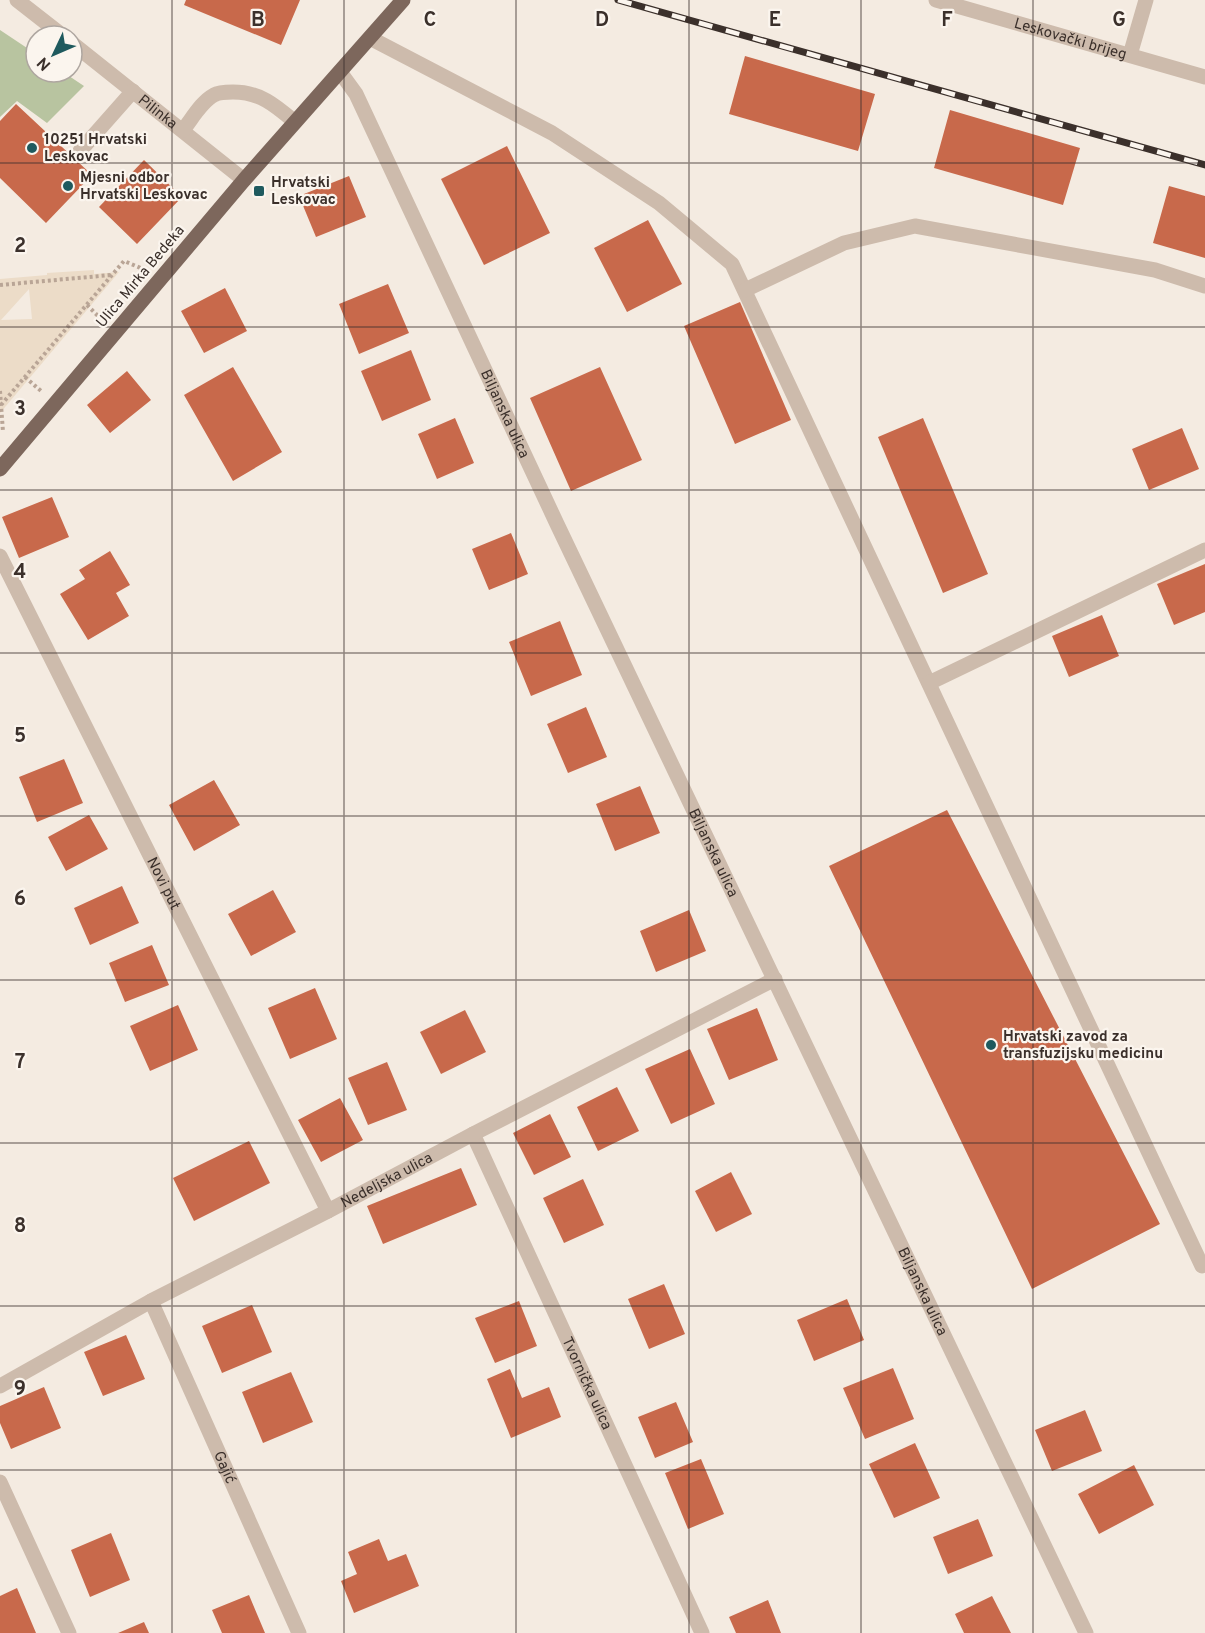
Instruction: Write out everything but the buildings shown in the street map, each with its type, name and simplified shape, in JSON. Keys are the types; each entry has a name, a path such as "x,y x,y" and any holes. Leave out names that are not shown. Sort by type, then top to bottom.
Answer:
{"main road":[{"name":"Ulica Mirka Bedeka","path":"0,469 244,180 404,0"}],"street":[{"path":"17,0 48,24"},
{"name":"Leskovački brijeg","path":"936,0 1205,77"},
{"path":"1130,55 1146,0"},
{"path":"370,38 552,133 659,202 732,264 1202,1266"},
{"name":"Pilinka","path":"84,52 244,180"},
{"name":"Biljanska ulica","path":"340,72 356,94 557,524 1086,1633"},
{"path":"80,151 133,91"},
{"path":"183,130 203,104 215,94 228,92 255,94 276,105 295,122"},
{"path":"745,290 844,243 915,226 1155,270 1205,286"},
{"path":"929,682 1205,550"},
{"name":"Novi put","path":"0,556 328,1211"},
{"name":"Nedeljska ulica","path":"0,1386 152,1301 775,979"},
{"name":"Tvornička ulica","path":"473,1134 702,1633"},
{"name":"Gajić","path":"152,1301 299,1633"},
{"path":"0,1482 69,1633"}],"path":[{"path":"1,405 124,261 145,269"},
{"path":"0,285 112,275"},
{"path":"87,305 102,320"},
{"path":"25,377 41,391"},
{"path":"0,391 3,436"}],"green space":[{"path":"0,30 24,46 24,84 81,84 84,86 47,123 17,101 0,117"}],"shaded area":[{"path":"94,270 94,274 119,272 0,413 0,279 47,275 47,273","holes":["29,289 32,319 1,320"]}],"railway":[{"path":"618,0 1205,165"}],"place":[{"name":"10251 Hrvatski Leskovac","path":"32,148"},
{"name":"Mjesni odbor Hrvatski Leskovac","path":"68,186"},
{"name":"Hrvatski Leskovac","path":"259,191"},
{"name":"Hrvatski zavod za transfuzijsku medicinu","path":"991,1045"}]}
